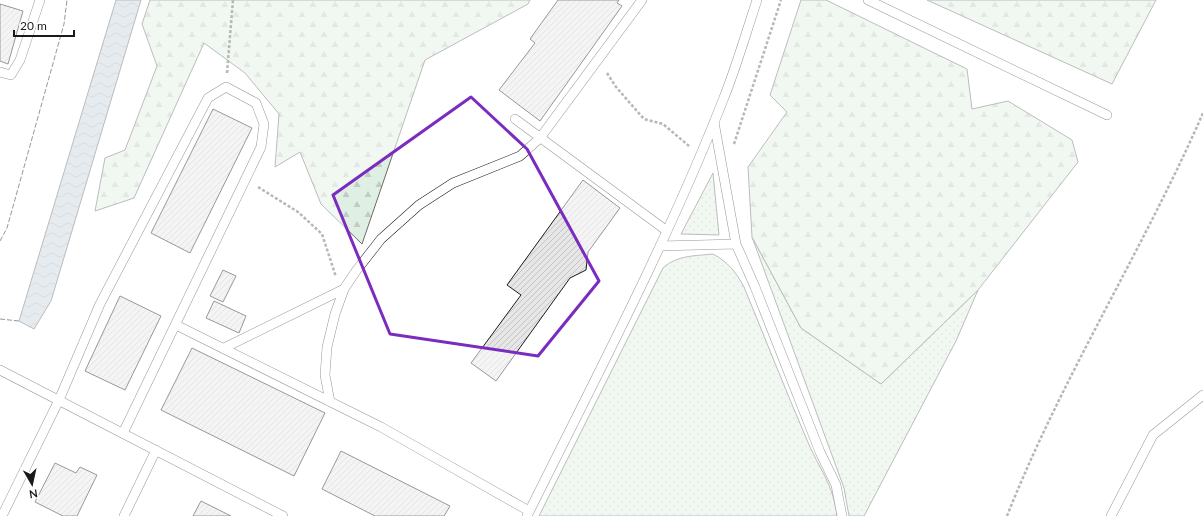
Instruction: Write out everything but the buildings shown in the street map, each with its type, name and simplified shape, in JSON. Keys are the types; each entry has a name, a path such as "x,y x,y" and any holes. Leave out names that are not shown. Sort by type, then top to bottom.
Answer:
{"lane":[{"path":"0,72 11,75 20,60 40,0"},
{"path":"330,402 325,375 327,346 335,314 344,289 381,239 419,205 452,183 520,156 540,138 642,0"},
{"path":"176,325 381,427 528,513 667,231 714,122 757,0"},
{"path":"868,0 1107,116"},
{"path":"2,516 59,400 100,304 208,98 226,87 256,103 264,124 261,147 123,433"},
{"path":"515,119 667,231"},
{"path":"714,122 736,244 755,287 820,452 836,485 842,516"},
{"path":"660,246 736,244"},
{"path":"224,348 344,289"},
{"path":"0,370 283,516"},
{"path":"1111,516 1153,435 1203,395"},
{"path":"124,516 156,450"}],"path":[{"path":"226,87 233,0"},
{"path":"1007,516 1040,440 1179,168 1203,113"},
{"path":"245,180 298,212 322,234 330,254 334,274 344,289"}],"highlighted area":[{"path":"471,97 527,149 599,281 538,356 390,334 333,195"}],"green space":[{"path":"150,0 530,0 528,4 425,60 362,244 321,204 300,152 275,167 279,114 245,73 204,43 134,198 95,211 105,158 125,150 157,66 142,24"},
{"path":"801,0 826,0 967,69 972,109 1008,101 1072,140 1078,162 978,290 881,384 801,328 752,237 748,167 787,112 770,95"},
{"path":"927,0 1156,0 1112,84"},
{"path":"713,173 719,235 681,234"},
{"path":"752,237 801,328 881,384 978,290 956,341 864,516 849,516 844,488"},
{"path":"713,254 723,260 731,268 744,287 811,450 829,485 833,495 837,516 539,516 663,268 680,258"}],"water":[{"path":"116,0 141,0 51,301 34,329 19,321"}],"fence":[{"path":"0,241 7,228 64,24 67,0"},
{"path":"0,319 19,321"}]}
